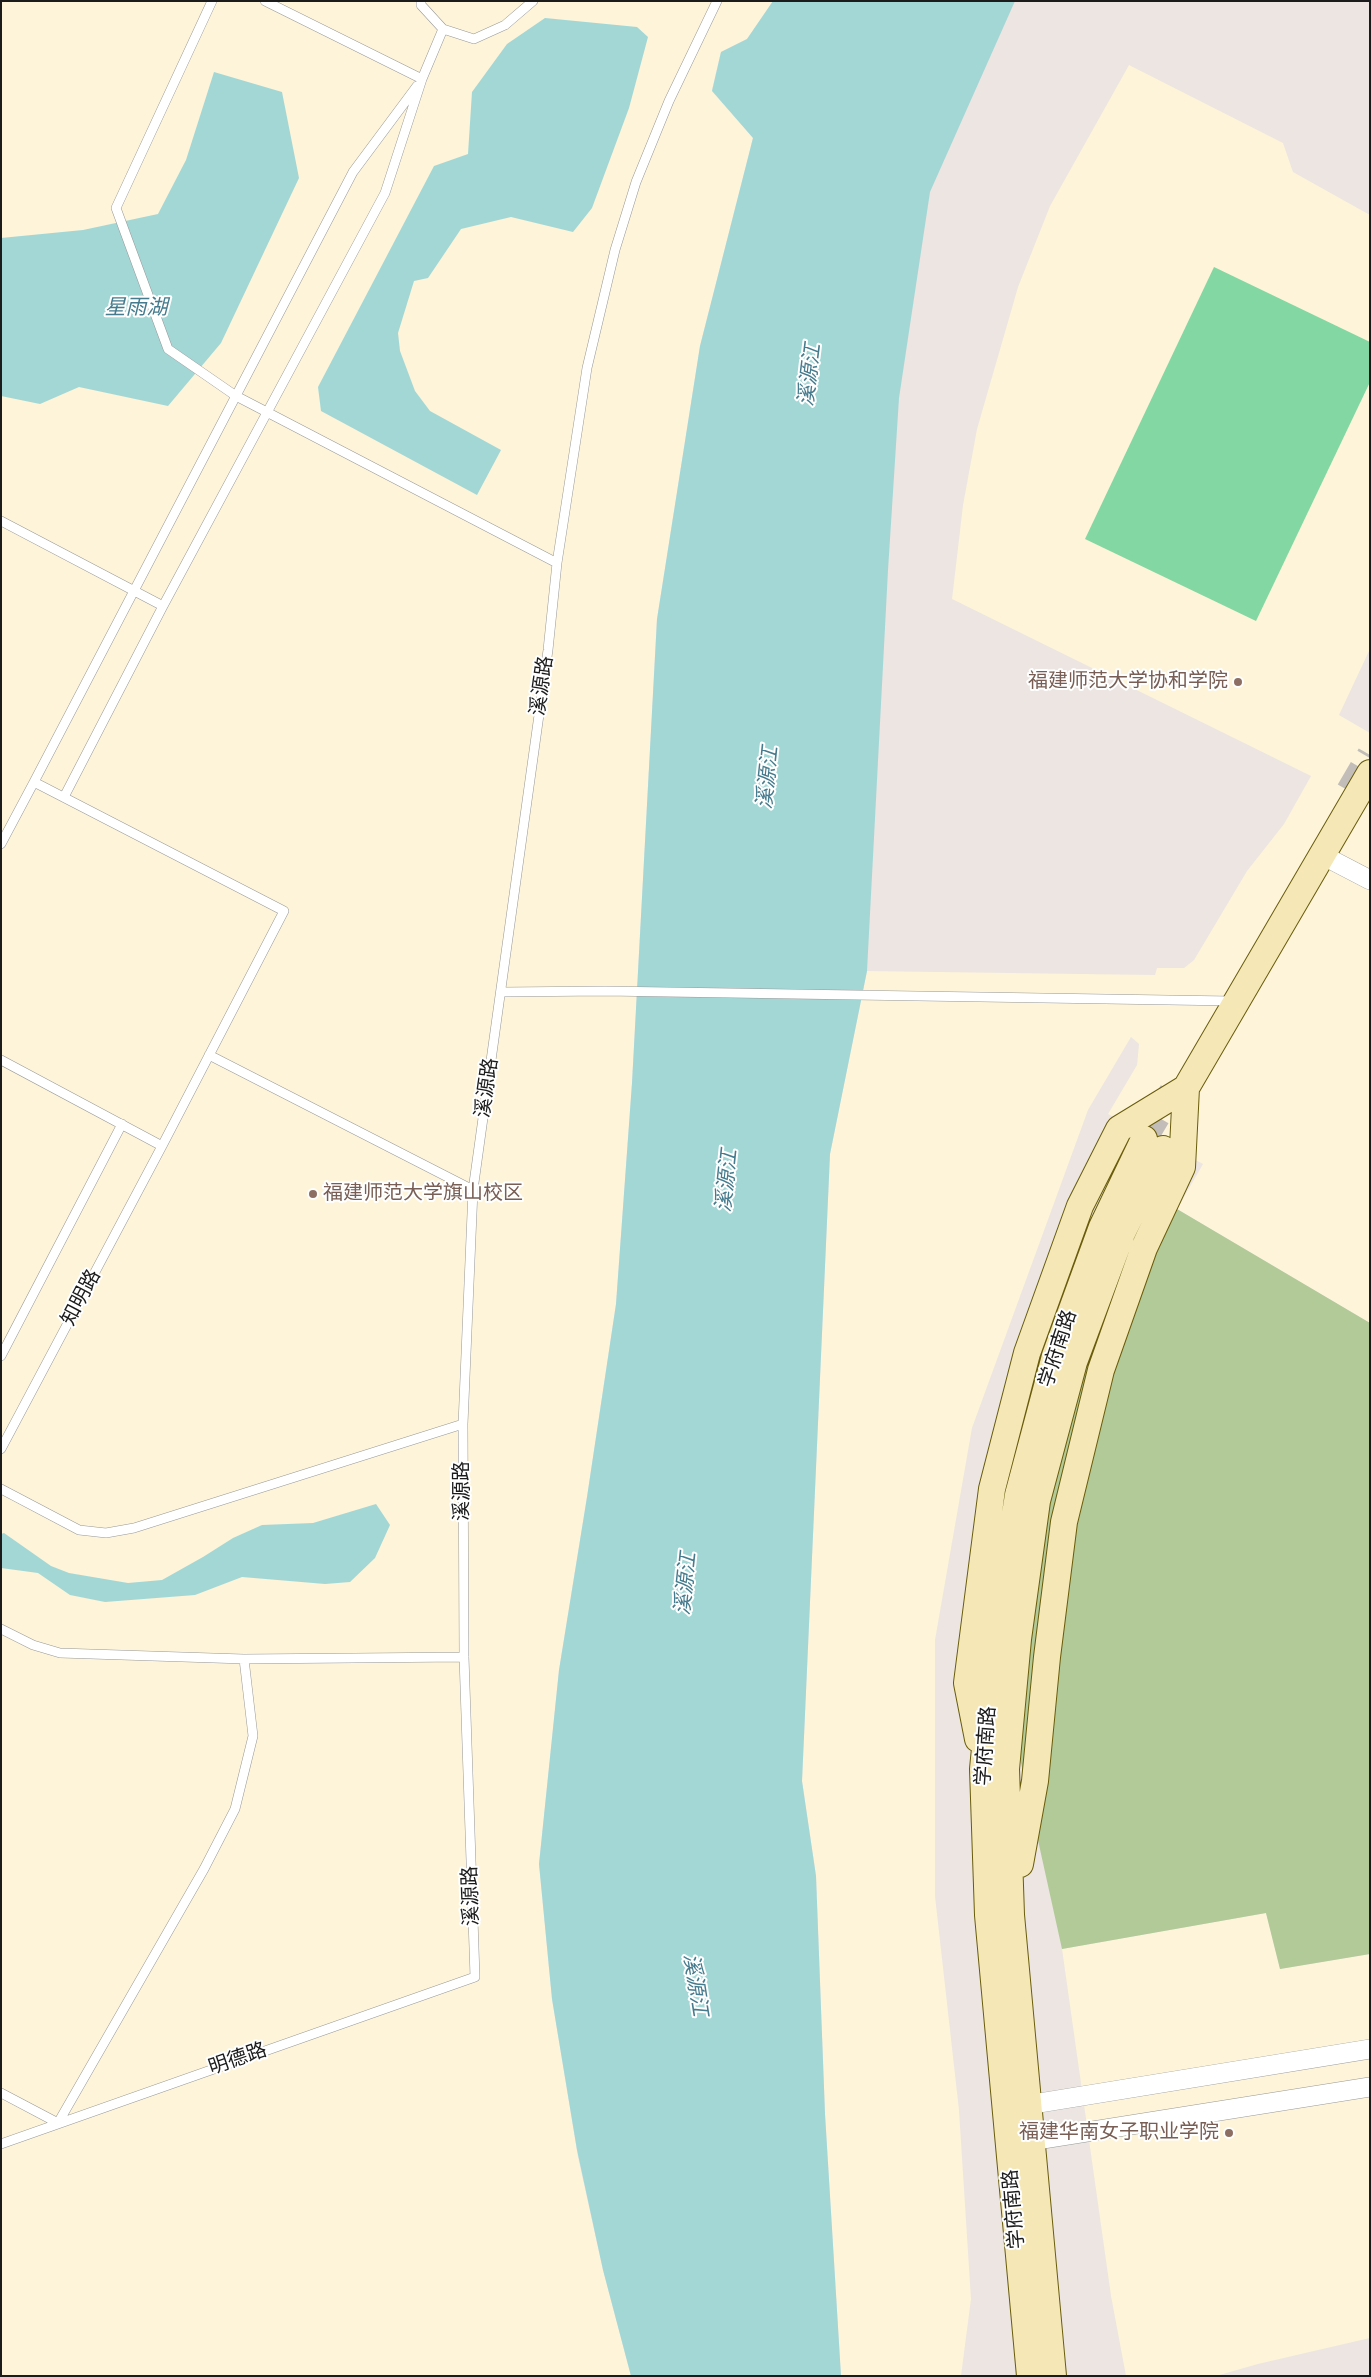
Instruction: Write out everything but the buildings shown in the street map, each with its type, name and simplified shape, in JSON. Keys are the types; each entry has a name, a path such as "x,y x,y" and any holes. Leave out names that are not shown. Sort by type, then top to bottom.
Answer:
{"main road":[{"path":"1011,1915 1035,1781 1047,1657 1064,1522 1101,1370 1144,1248 1182,1167 1186,1088 1370,773"},
{"path":"983,1769 967,1683 992,1489 1027,1354 1080,1206 1119,1129 1186,1088"},
{"name":"学府南路","path":"1030,2376 988,1915 983,1769 996,1634 1018,1495 1054,1356 1102,1227 1154,1144 1074,1362 1037,1501 1018,1639 1006,1769 1011,1915 1030,2141 1053,2376"}],"street":[{"path":"1322,855 1370,880"},
{"path":"1027,2105 1370,2049"},
{"path":"1030,2141 1370,2087"}],"lane":[{"path":"212,1 116,208 168,349 236,396 557,563"},
{"path":"266,1 422,79"},
{"path":"421,1 421,5 443,29 474,38 505,25 533,1"},
{"name":"溪源路","path":"475,1977 464,1657 463,1424 473,1190 548,650 557,563 587,368 615,250 640,173 669,102 717,1"},
{"path":"34,782 64,797 163,606 385,193 422,79 443,29"},
{"path":"1,844 353,172 422,79"},
{"path":"1,521 163,606"},
{"name":"知明路","path":"1,1449 284,911 64,797"},
{"path":"502,992 605,991 1237,1001"},
{"path":"209,1055 473,1190"},
{"path":"1,1060 162,1146"},
{"path":"1,1356 122,1124"},
{"path":"1,1489 79,1530 106,1533 134,1528 463,1424"},
{"path":"2,1632 33,1645 60,1653 244,1659 464,1657"},
{"path":"1,2093 58,2123 204,1870 235,1809 253,1736 244,1659"},
{"name":"明德路","path":"1,2144 475,1977"}],"shaded area":[{"name":"福建师范大学旗山校区","path":"1,1 773,1 747,39 721,52 712,90 753,138 700,346 657,619 632,1083 616,1304 559,1670 539,1864 552,1999 578,2157 603,2270 631,2376 1,2376"},
{"path":"1129,65 1283,143 1293,172 1370,215 1370,649 1339,715 1370,733 1370,1323 1177,1209 1203,1164 1108,1114 1137,1065 1139,1044 1131,1037 1088,1110 972,1428 935,1640 935,1896 959,2110 971,2299 961,2376 841,2376 825,2114 816,1876 802,1781 830,1154 867,971 1155,975 1157,968 1184,968 1194,960 1247,871 1284,824 1311,776 952,599 963,505 977,429 1018,287 1050,206"},
{"name":"福建华南女子职业学院","path":"1266,1913 1280,1969 1370,1954 1370,2338 1258,2364 1216,2376 1126,2376 1111,2296 1062,1949"}],"green space":[{"path":"1214,267 1370,342 1370,382 1256,621 1085,539"},
{"path":"1177,1209 1370,1323 1370,1954 1280,1969 1266,1913 1062,1949 1017,1745 1040,1511 1104,1313"}],"water":[{"name":"溪源江","path":"773,1 1015,1 930,192 899,398 867,971 830,1154 802,1781 816,1876 825,2114 841,2376 631,2376 603,2270 577,2150 552,1999 539,1864 559,1670 616,1304 632,1083 657,619 700,346 753,138 712,91 721,52 747,39"},
{"path":"545,18 637,27 648,37 629,108 592,208 573,232 511,217 461,229 428,278 414,281 398,333 400,351 415,391 430,411 501,450 477,495 321,411 318,387 434,166 468,154 472,92 507,44"},
{"name":"星雨湖","path":"214,72 282,92 299,178 221,343 168,406 79,387 40,404 1,396 1,238 83,230 158,214 186,160"},
{"path":"376,1504 390,1525 375,1558 350,1582 325,1584 242,1577 195,1595 105,1602 70,1595 38,1573 1,1568 1,1534 4,1533 51,1566 69,1573 128,1583 162,1580 233,1538 262,1525 313,1523"}],"tunnel":[{"path":"1349,791 1370,755"},
{"path":"1144,1139 1172,1092"}],"place":[{"name":"福建师范大学协和学院","path":"1238,682"},
{"name":"福建师范大学旗山校区","path":"313,1194"},
{"name":"福建华南女子职业学院","path":"1229,2133"}]}
